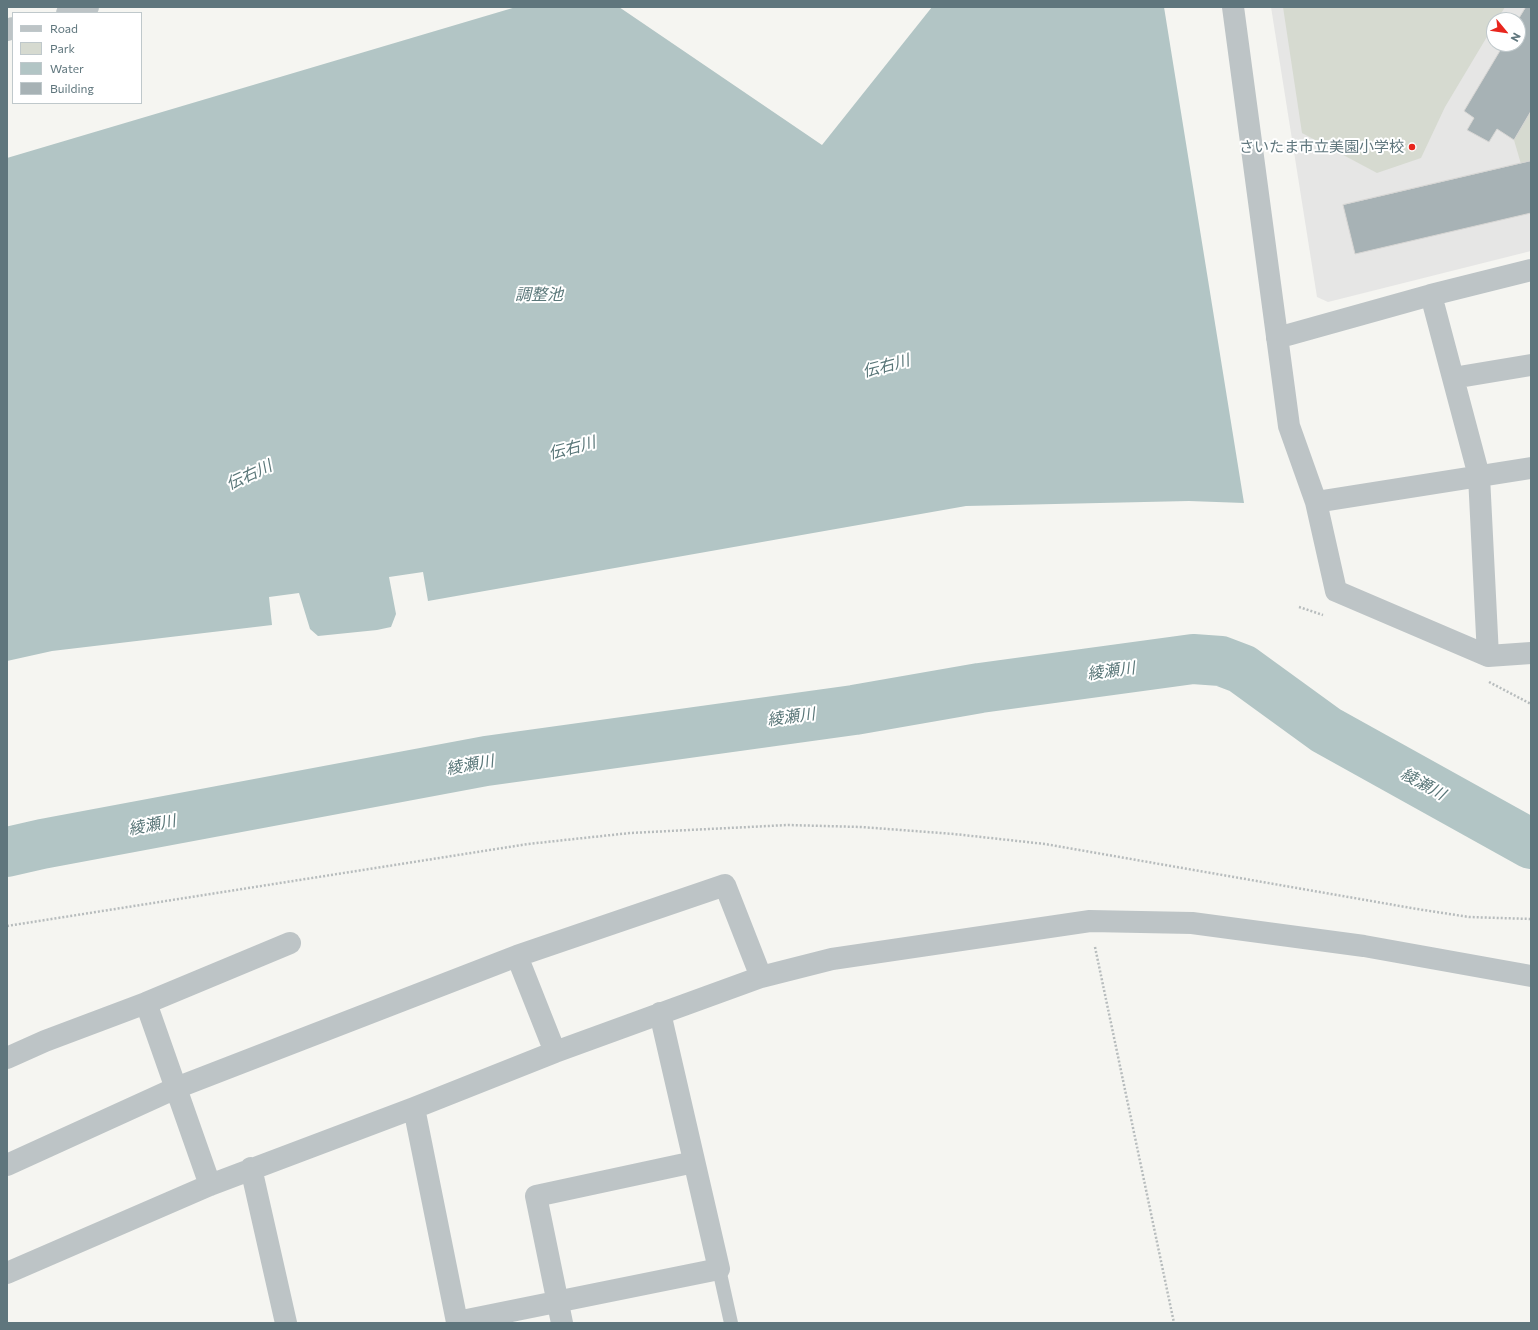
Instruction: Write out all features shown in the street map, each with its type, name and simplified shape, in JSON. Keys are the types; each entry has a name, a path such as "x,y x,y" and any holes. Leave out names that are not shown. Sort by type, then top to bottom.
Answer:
{"street":[{"path":"70,12 88,7"},
{"path":"1233,7 1289,426 1316,502 1336,591 1488,656 1531,653"},
{"path":"1277,338 1431,295 1531,270"},
{"path":"1431,295 1479,476 1488,656"},
{"path":"1453,378 1531,365"},
{"path":"1316,502 1531,468"},
{"path":"7,1165 176,1088 517,956 724,885 761,977"},
{"path":"7,1273 210,1184 414,1108 555,1052 761,977 832,959 1090,921 1192,923 1364,946 1531,976"},
{"path":"7,1058 44,1041 146,1003 290,943"},
{"path":"517,956 555,1052"},
{"path":"146,1003 210,1184"},
{"path":"414,1108 457,1322 559,1313 719,1269 660,1013"},
{"path":"559,1313 536,1196 694,1162"},
{"path":"252,1168 286,1323"}],"lane":[{"path":"719,1269 731,1323"}],"path":[{"path":"7,926 528,844 630,832 788,825 861,827 954,834 1045,844 1468,917 1531,919"},
{"path":"1090,921 1174,1323"}],"shaded area":[{"name":"さいたま市立美園小学校","path":"1271,7 1531,7 1531,251 1328,302 1317,297"}],"green space":[{"path":"1283,7 1505,7 1502,12 1486,12 1486,38 1445,107 1421,158 1377,173 1302,133"},
{"path":"1531,111 1531,161 1521,164 1514,140"}],"water":[{"name":"調整池","path":"516,7 619,7 822,145 932,7 1164,7 1244,503 1189,501 966,506 428,601 423,572 389,577 396,614 391,627 377,630 318,636 310,629 299,593 269,597 272,625 52,651 7,661 7,158"}],"building":[{"path":"1526,7 1531,7 1531,111 1514,140 1497,129 1489,142 1467,130 1474,118 1464,111 1499,52 1526,52 1526,12 1523,12"},
{"path":"1531,161 1531,213 1355,254 1343,205"}],"waterway":[{"name":"綾瀬川","path":"7,852 42,844 486,761 854,710 980,688 1193,659 1221,661 1242,669 1326,730 1531,844"}],"place":[{"name":"さいたま市立美園小学校","path":"1412,147"}],"water label":[{"name":"伝右川","path":"886,366"},
{"name":"伝右川","path":"572,448"},
{"name":"伝右川","path":"249,475"}]}
